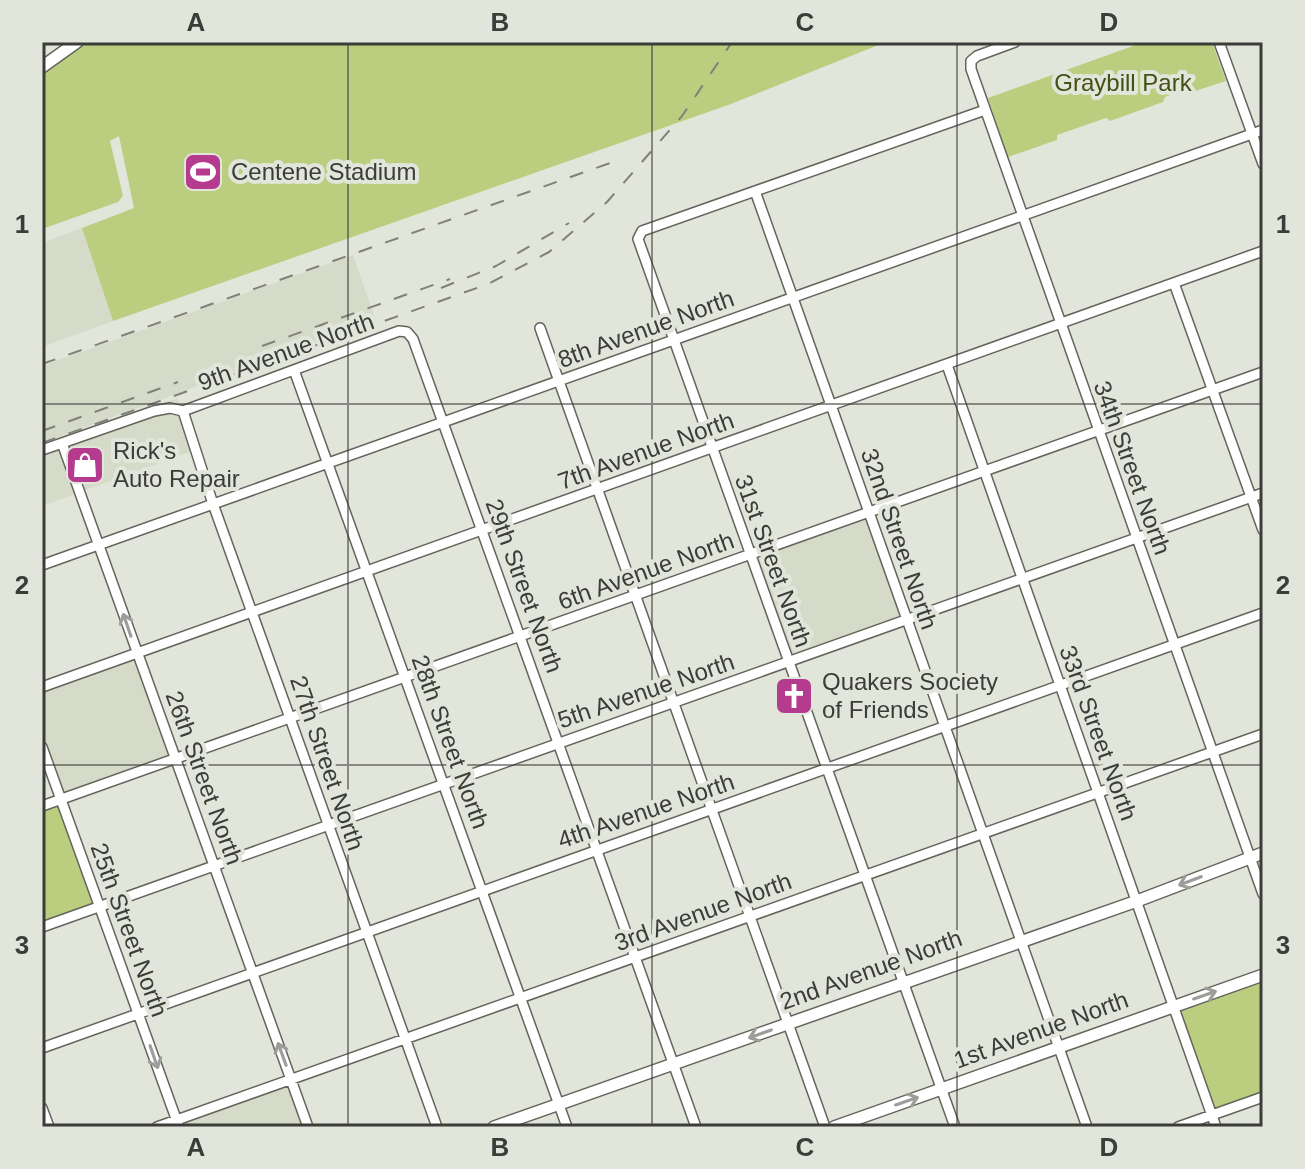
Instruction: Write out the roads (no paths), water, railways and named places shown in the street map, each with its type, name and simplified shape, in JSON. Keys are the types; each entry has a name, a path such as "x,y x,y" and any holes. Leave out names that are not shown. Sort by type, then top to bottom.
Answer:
{"main road":[{"path":"42,67 77,42"},
{"name":"2nd Avenue North","path":"494,1127 1137,901 1263,853"},
{"name":"1st Avenue North","path":"834,1127 1263,975"}],"street":[{"name":"34th Street North","path":"1015,42 977,56 971,61 971,69 1263,894"},
{"path":"1219,42 1263,164"},
{"path":"755,191 985,110"},
{"name":"8th Avenue North","path":"42,565 1263,130"},
{"name":"31st Street North","path":"755,191 638,234 638,239 955,1127"},
{"name":"32nd Street North","path":"755,191 1087,1127"},
{"name":"7th Avenue North","path":"42,687 1263,251"},
{"path":"1174,283 1263,530"},
{"path":"540,328 825,1127"},
{"name":"9th Avenue North","path":"42,450 154,411 170,408 183,411 399,331 407,332"},
{"name":"29th Street North","path":"407,332 413,339 444,423 696,1127"},
{"name":"33rd Street North","path":"947,365 1216,1127"},
{"name":"28th Street North","path":"294,370 567,1127"},
{"name":"6th Avenue North","path":"42,806 1263,372"},
{"name":"27th Street North","path":"183,411 213,504 437,1127"},
{"name":"26th Street North","path":"62,443 308,1127"},
{"name":"5th Avenue North","path":"42,927 1263,493"},
{"name":"4th Avenue North","path":"42,1048 1263,613"},
{"name":"3rd Avenue North","path":"157,1127 178,1123 291,1079 1263,734"},
{"name":"25th Street North","path":"42,747 178,1123"},
{"path":"1178,1127 1263,1097"},
{"path":"42,1108 49,1127"}],"railway":[{"path":"42,443 488,284 549,252 607,202 682,116 732,42"},
{"path":"42,364 613,162"},
{"path":"441,288 496,266 569,223"},
{"path":"262,346 450,279"},
{"path":"42,431 178,382"}],"place":[{"name":"Centene Stadium","path":"203,172"},
{"name":"Rick's Auto Repair","path":"85,465"},
{"name":"Quakers Society of Friends","path":"794,696"}],"park label":[{"name":"Graybill Park","path":"1123,83"}]}
